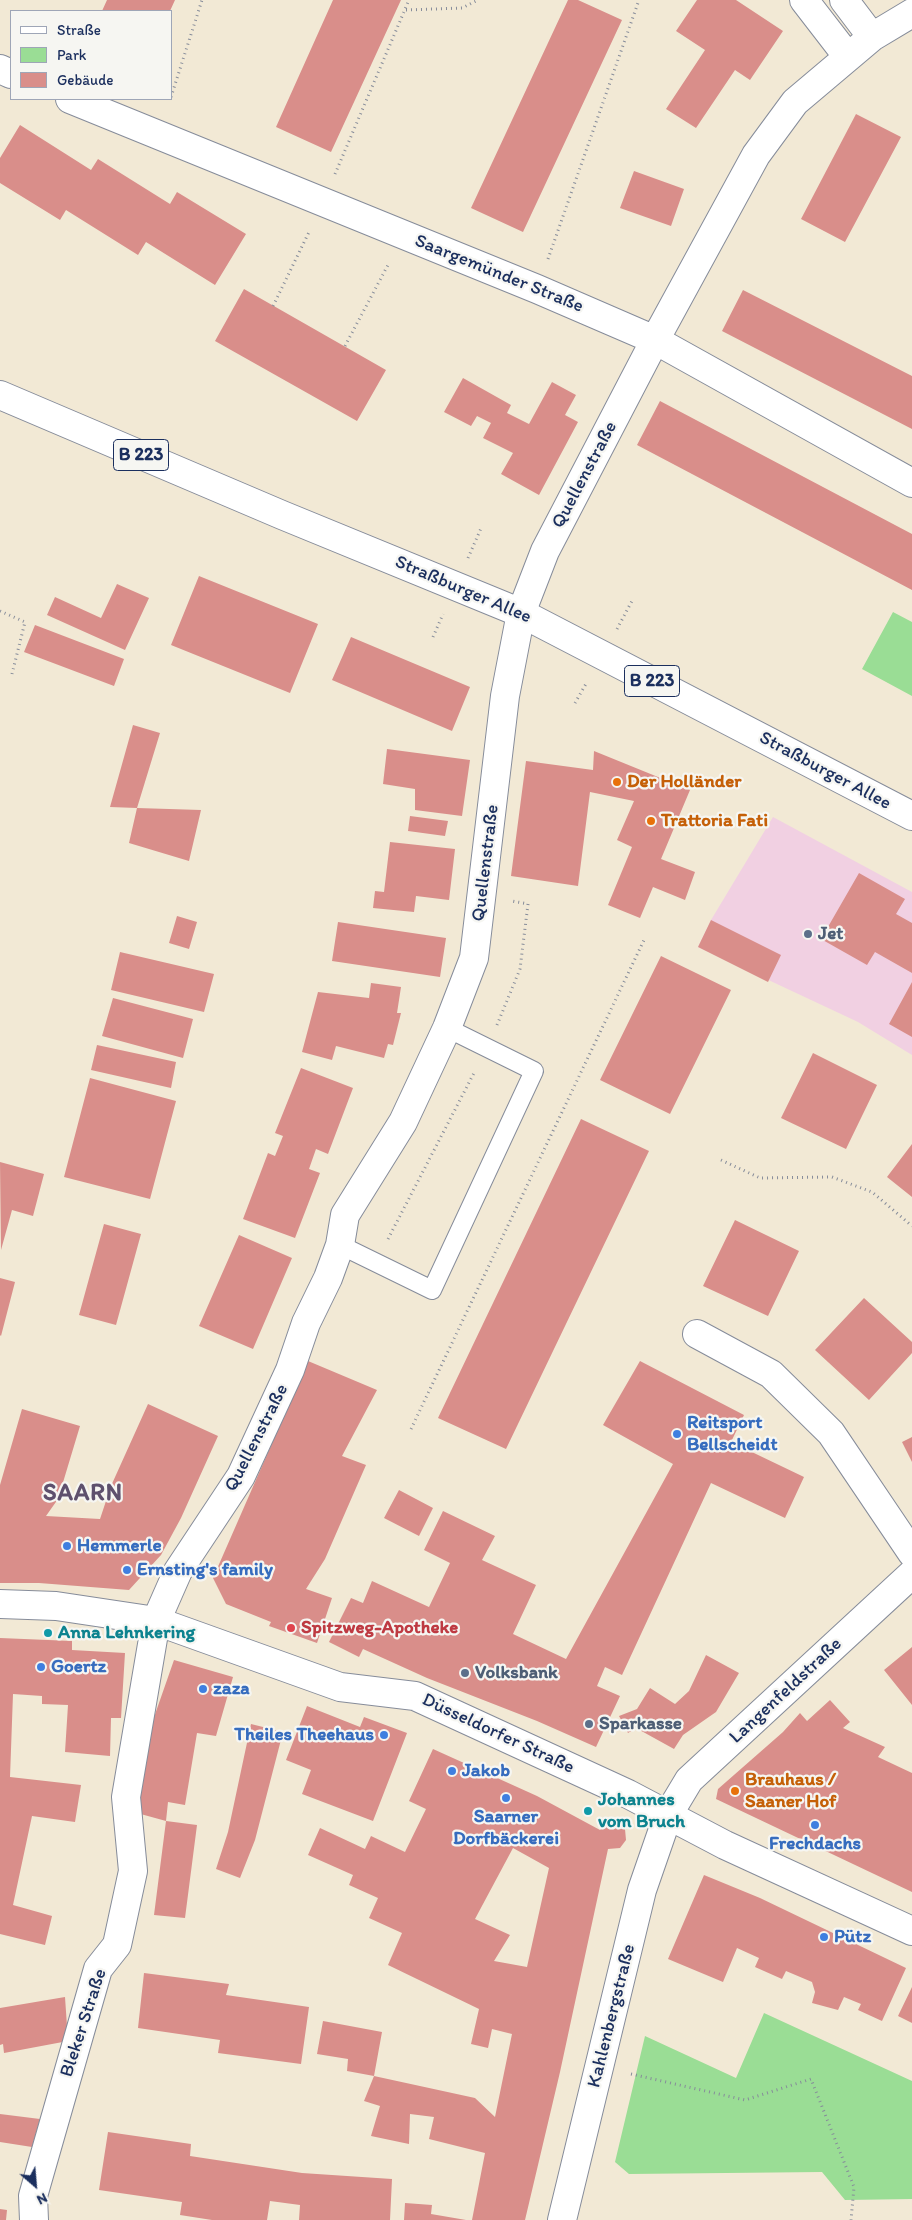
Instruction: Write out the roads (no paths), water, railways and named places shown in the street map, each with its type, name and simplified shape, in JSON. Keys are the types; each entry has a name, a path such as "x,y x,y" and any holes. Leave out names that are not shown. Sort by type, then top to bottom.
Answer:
{"street":[{"path":"804,0 848,57"},
{"path":"844,0 872,37"},
{"name":"Quellenstraße","path":"156,1621 178,1571 241,1476 290,1370 306,1323 328,1278 340,1245 346,1215 403,1122 447,1028 474,958 505,696 521,613 545,552 655,340 756,155 795,102 872,37 912,13"},
{"name":"Saargemünder Straße","path":"72,100 537,289 655,340 912,483"},
{"name":"Straßburger Allee","path":"0,394 282,515 521,613 912,816"},
{"path":"697,1334 771,1374 831,1433 912,1554"},
{"name":"Langenfeldstraße","path":"668,1815 689,1780 912,1574"},
{"name":"Düsseldorfer Straße","path":"0,1604 56,1606 156,1621 340,1687 415,1696 628,1794 725,1845 912,1932"},
{"name":"Bleker Straße","path":"34,2220 33,2196 98,1969 117,1945 131,1880 133,1870 126,1798 156,1621"},
{"name":"Kahlenbergstraße","path":"562,2220 642,1890 668,1815"}],"lane":[{"path":"340,1245 432,1290 534,1071 447,1028"}],"place":[{"name":"Der Holländer","path":"617,782"},
{"name":"Trattoria Fati","path":"651,821"},
{"name":"Jet","path":"808,934"},
{"name":"Reitsport Bellscheidt","path":"677,1434"},
{"name":"Hemmerle","path":"67,1546"},
{"name":"Ernsting's family","path":"127,1570"},
{"name":"Spitzweg-Apotheke","path":"291,1628"},
{"name":"Anna Lehnkering","path":"48,1633"},
{"name":"Goertz","path":"41,1667"},
{"name":"Volksbank","path":"465,1673"},
{"name":"zaza","path":"203,1689"},
{"name":"Sparkasse","path":"589,1724"},
{"name":"Theiles Theehaus","path":"384,1735"},
{"name":"Jakob","path":"452,1771"},
{"name":"Brauhaus / Saaner Hof","path":"735,1791"},
{"name":"Saarner Dorfbäckerei","path":"506,1798"},
{"name":"Johannes vom Bruch","path":"588,1811"},
{"name":"Frechdachs","path":"815,1825"},
{"name":"Pütz","path":"824,1937"}],"district":[{"name":"SAARN","path":"83,1494"}]}
